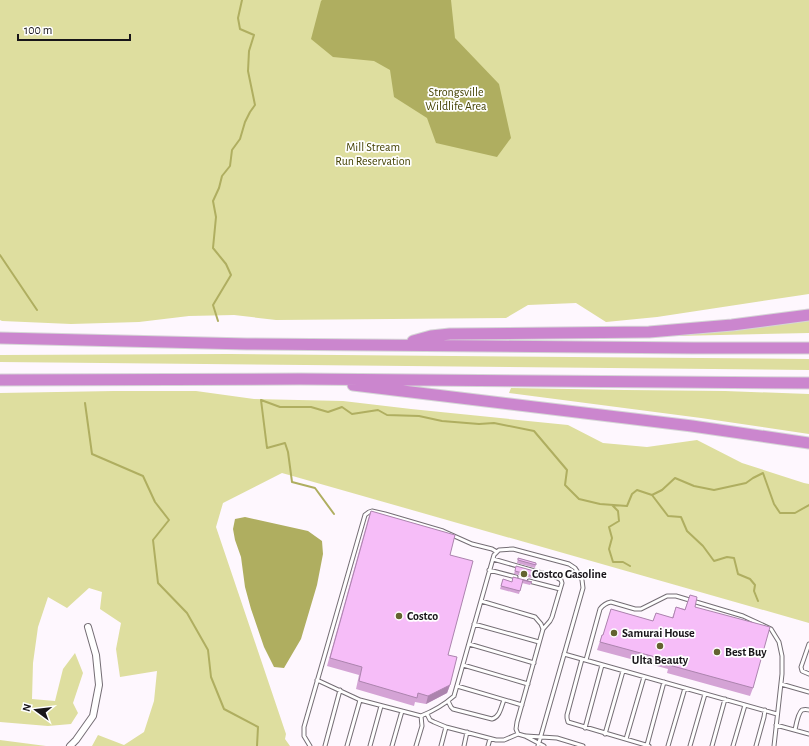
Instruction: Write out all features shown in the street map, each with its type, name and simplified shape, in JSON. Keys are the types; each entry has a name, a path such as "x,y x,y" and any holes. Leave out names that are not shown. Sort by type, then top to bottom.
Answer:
{"highway":[{"path":"400,345 431,336 450,334 649,332 732,325 809,315"},
{"path":"0,338 247,344 809,348"},
{"path":"0,380 300,379 809,383"},
{"path":"300,379 684,425 809,443"}],"street":[{"path":"70,746 93,716 99,685 96,655 88,627"}],"lane":[{"path":"310,746 305,739 304,732 317,680 363,518 367,513 375,512 443,531 472,544 492,549 497,552"},
{"path":"317,680 360,700 421,716 426,714 454,696 494,555 499,550 513,549 569,564 575,568 579,574 582,580 583,588 539,745"},
{"path":"492,559 556,576 562,583 552,617 543,629 539,642 517,722 516,729 518,734"},
{"path":"489,570 518,578"},
{"path":"525,580 560,589"},
{"path":"664,682 648,746 570,724 568,722 567,718 584,659 602,606 608,602 611,602 635,609 641,609 666,596 676,596 743,616 771,629 779,642 782,656 782,674 774,746"},
{"path":"481,601 535,617 543,629"},
{"path":"474,624 539,642"},
{"path":"469,644 534,663"},
{"path":"809,644 802,667 802,671 809,674"},
{"path":"564,654 777,714"},
{"path":"584,728 602,665"},
{"path":"463,666 528,684"},
{"path":"605,734 623,671"},
{"path":"626,739 644,676"},
{"path":"781,684 809,692"},
{"path":"457,686 522,705"},
{"path":"668,746 685,688"},
{"path":"325,746 340,690"},
{"path":"690,746 705,694"},
{"path":"712,746 725,699"},
{"path":"347,746 360,700"},
{"path":"448,701 453,709 492,719 499,715 504,700"},
{"path":"733,746 745,705"},
{"path":"370,746 381,706"},
{"path":"756,746 765,710"},
{"path":"795,730 798,717 802,710 809,710"},
{"path":"392,746 402,711"},
{"path":"426,714 430,720 446,727 490,739 504,740 518,734 544,746"},
{"path":"416,746 422,726 421,716"},
{"path":"776,725 809,734"},
{"path":"441,746 446,727"},
{"path":"464,746 467,732"},
{"path":"524,736 557,738 583,746"},
{"path":"488,746 490,739"}],"green space":[{"name":"Mill Stream Run Reservation","path":"0,0 809,0 809,294 657,317 606,322 576,303 528,305 506,318 276,320 234,315 189,316 139,322 71,324 2,321 0,320"},
{"path":"809,318 809,333 676,336 675,333"},
{"path":"229,354 809,359 809,370 0,362 0,355"},
{"path":"511,388 725,391 809,394 809,434 701,418 509,393"},
{"path":"196,391 254,399 343,401 568,425 603,443 647,447 697,440 742,463 809,484 809,623 282,473 223,503 216,527 286,734 285,739 290,746 92,746 98,735 124,745 144,732 154,701 157,671 120,677 116,649 121,623 100,609 102,592 89,588 67,608 48,597 38,627 33,663 32,699 55,701 63,669 75,653 83,673 73,703 78,713 71,724 48,726 0,722 0,393"},
{"path":"0,740 46,746 0,746"}],"shaded area":[{"name":"Strongsville Wildlife Area","path":"322,0 451,0 455,38 499,84 511,138 497,157 436,143 427,118 394,97 390,70 374,61 333,57 311,39"},
{"path":"245,517 308,531 322,541 323,554 317,585 301,639 284,668 274,667 264,647 245,587 241,557 233,529 235,519"}],"building":[{"name":"Costco","path":"371,511 455,535 450,555 473,561 448,655 457,657 450,685 428,696 418,693 417,698 359,681 362,667 330,658"},
{"path":"518,558 536,563 536,565 518,560"},
{"path":"516,566 534,571 533,576 515,571"},
{"path":"513,577 532,582 523,580 520,591 501,586 503,579 512,582"},
{"path":"690,595 697,597 695,607 770,627 753,688 669,665 670,661 600,642 611,609 653,621 656,613 673,618 676,607 685,610"}],"waterway":[{"path":"218,321 213,305 231,275 226,264 213,248 216,217 213,201 219,188 222,176 230,166 232,150 240,139 245,122 255,105 248,71 249,51 254,35 240,29 238,18 242,0"},
{"path":"0,255 37,310"},
{"path":"334,514 315,488 292,482 288,452 285,443 267,448 261,400 280,407 311,407 328,412 342,407 352,414 378,410 387,415 419,416 442,421 479,424 494,423 534,431 567,470 565,485 579,499 600,504 627,506 632,494 637,490 652,495 662,490 675,478 694,486 714,490 746,483 763,473 774,504 780,513 795,513 809,505"},
{"path":"85,403 92,454 143,476 155,502 169,520 153,540 158,583 187,613 208,650 211,677 224,709 258,727 257,746"},
{"path":"652,495 668,516 681,517 687,531 703,546 714,561 727,557 734,558 738,574 750,579 755,585 754,591 758,601"},
{"path":"612,505 618,511 619,521 609,527 612,538 609,549 613,562 623,562 630,566"}],"place":[{"name":"Costco Gasoline","path":"524,574"},
{"name":"Costco","path":"399,616"},
{"name":"Samurai House","path":"614,633"},
{"name":"Ulta Beauty","path":"660,646"},
{"name":"Best Buy","path":"717,652"}]}
